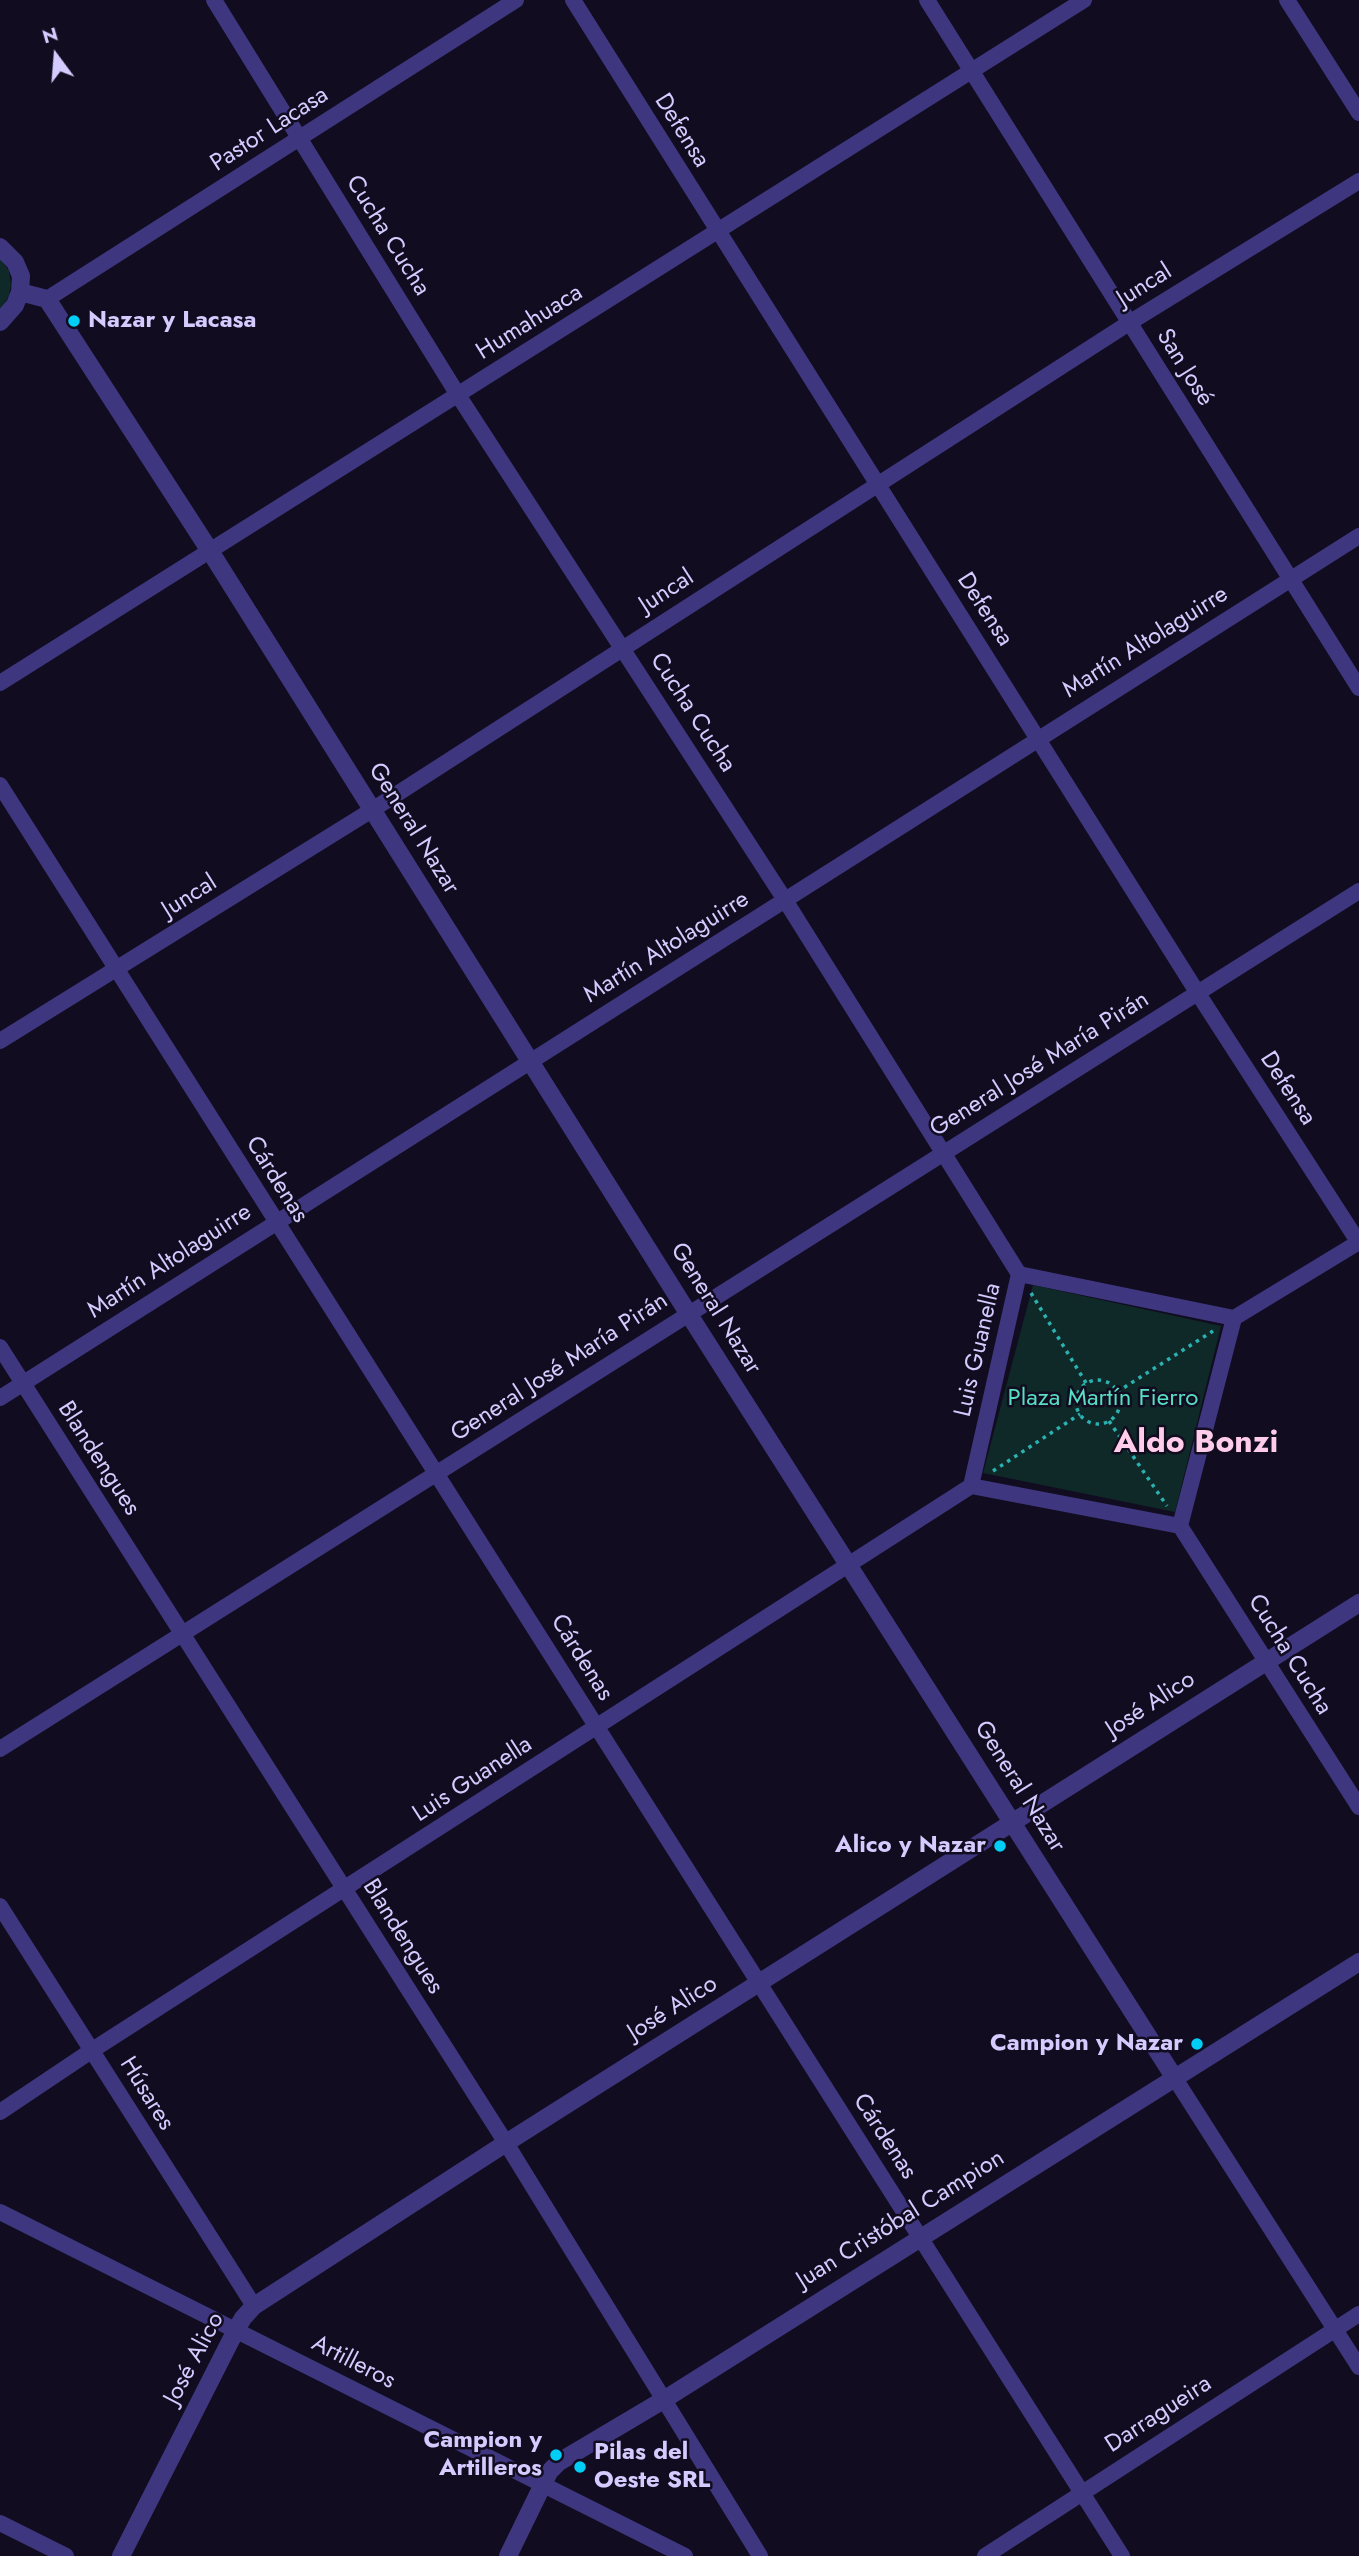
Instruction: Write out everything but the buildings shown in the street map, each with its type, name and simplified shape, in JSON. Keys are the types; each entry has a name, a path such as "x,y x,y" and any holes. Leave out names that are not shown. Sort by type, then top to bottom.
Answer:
{"street":[{"name":"Cucha Cucha","path":"214,0 458,395 785,900 1019,1273"},
{"name":"Pastor Lacasa","path":"47,299 516,0"},
{"name":"Defensa","path":"573,0 876,485 1359,1243"},
{"name":"San José","path":"927,0 1359,688"},
{"name":"Humahuaca","path":"0,683 1084,0"},
{"path":"1287,0 1359,113"},
{"name":"Juncal","path":"0,1041 372,810 1129,323 1359,181"},
{"path":"0,247 15,262 21,276 20,292 15,305 0,321"},
{"path":"20,292 47,299"},
{"name":"General Nazar","path":"47,299 210,551 688,1313 1359,2367"},
{"name":"Martín Altolaguirre","path":"0,1398 1038,737 1359,536"},
{"name":"Cárdenas","path":"0,785 1122,2556"},
{"name":"General José María Pirán","path":"0,1749 1359,891"},
{"path":"971,1486 1180,1526 1234,1318 1359,1243"},
{"name":"Luis Guanella","path":"0,2112 971,1486 1019,1273 1234,1318"},
{"name":"Blandengues","path":"0,1347 506,2143 760,2556"},
{"name":"Cucha Cucha","path":"1180,1526 1359,1807"},
{"name":"José Alico","path":"121,2556 236,2330 254,2306 506,2143 1359,1603"},
{"name":"Húsares","path":"0,1906 254,2306"},
{"name":"Juan Cristóbal Campion","path":"508,2556 549,2472 559,2462 664,2399 1359,1962"},
{"name":"Artilleros","path":"0,2212 685,2556"},
{"name":"Darragueira","path":"985,2556 1359,2314"},
{"path":"0,2523 66,2556"}],"path":[{"path":"1019,1273 1086,1384"},
{"path":"1117,1392 1234,1318"},
{"path":"1104,1381 1117,1392 1120,1405 1114,1417 1092,1423 1080,1414 1077,1397 1086,1384 1104,1381"},
{"path":"971,1486 1080,1414"},
{"path":"1110,1420 1180,1526"}],"green space":[{"path":"0,258 9,271 11,284 9,296 0,310"},
{"name":"Plaza Martín Fierro","path":"1033,1285 1221,1326 1175,1512 983,1473"}],"place":[{"name":"Nazar y Lacasa","path":"74,321"},
{"name":"Alico y Nazar","path":"1000,1846"},
{"name":"Campion y Nazar","path":"1197,2044"},
{"name":"Campion y Artilleros","path":"556,2455"},
{"name":"Pilas del Oeste SRL","path":"580,2467"}],"district":[{"name":"Aldo Bonzi","path":"1196,1444"}]}
